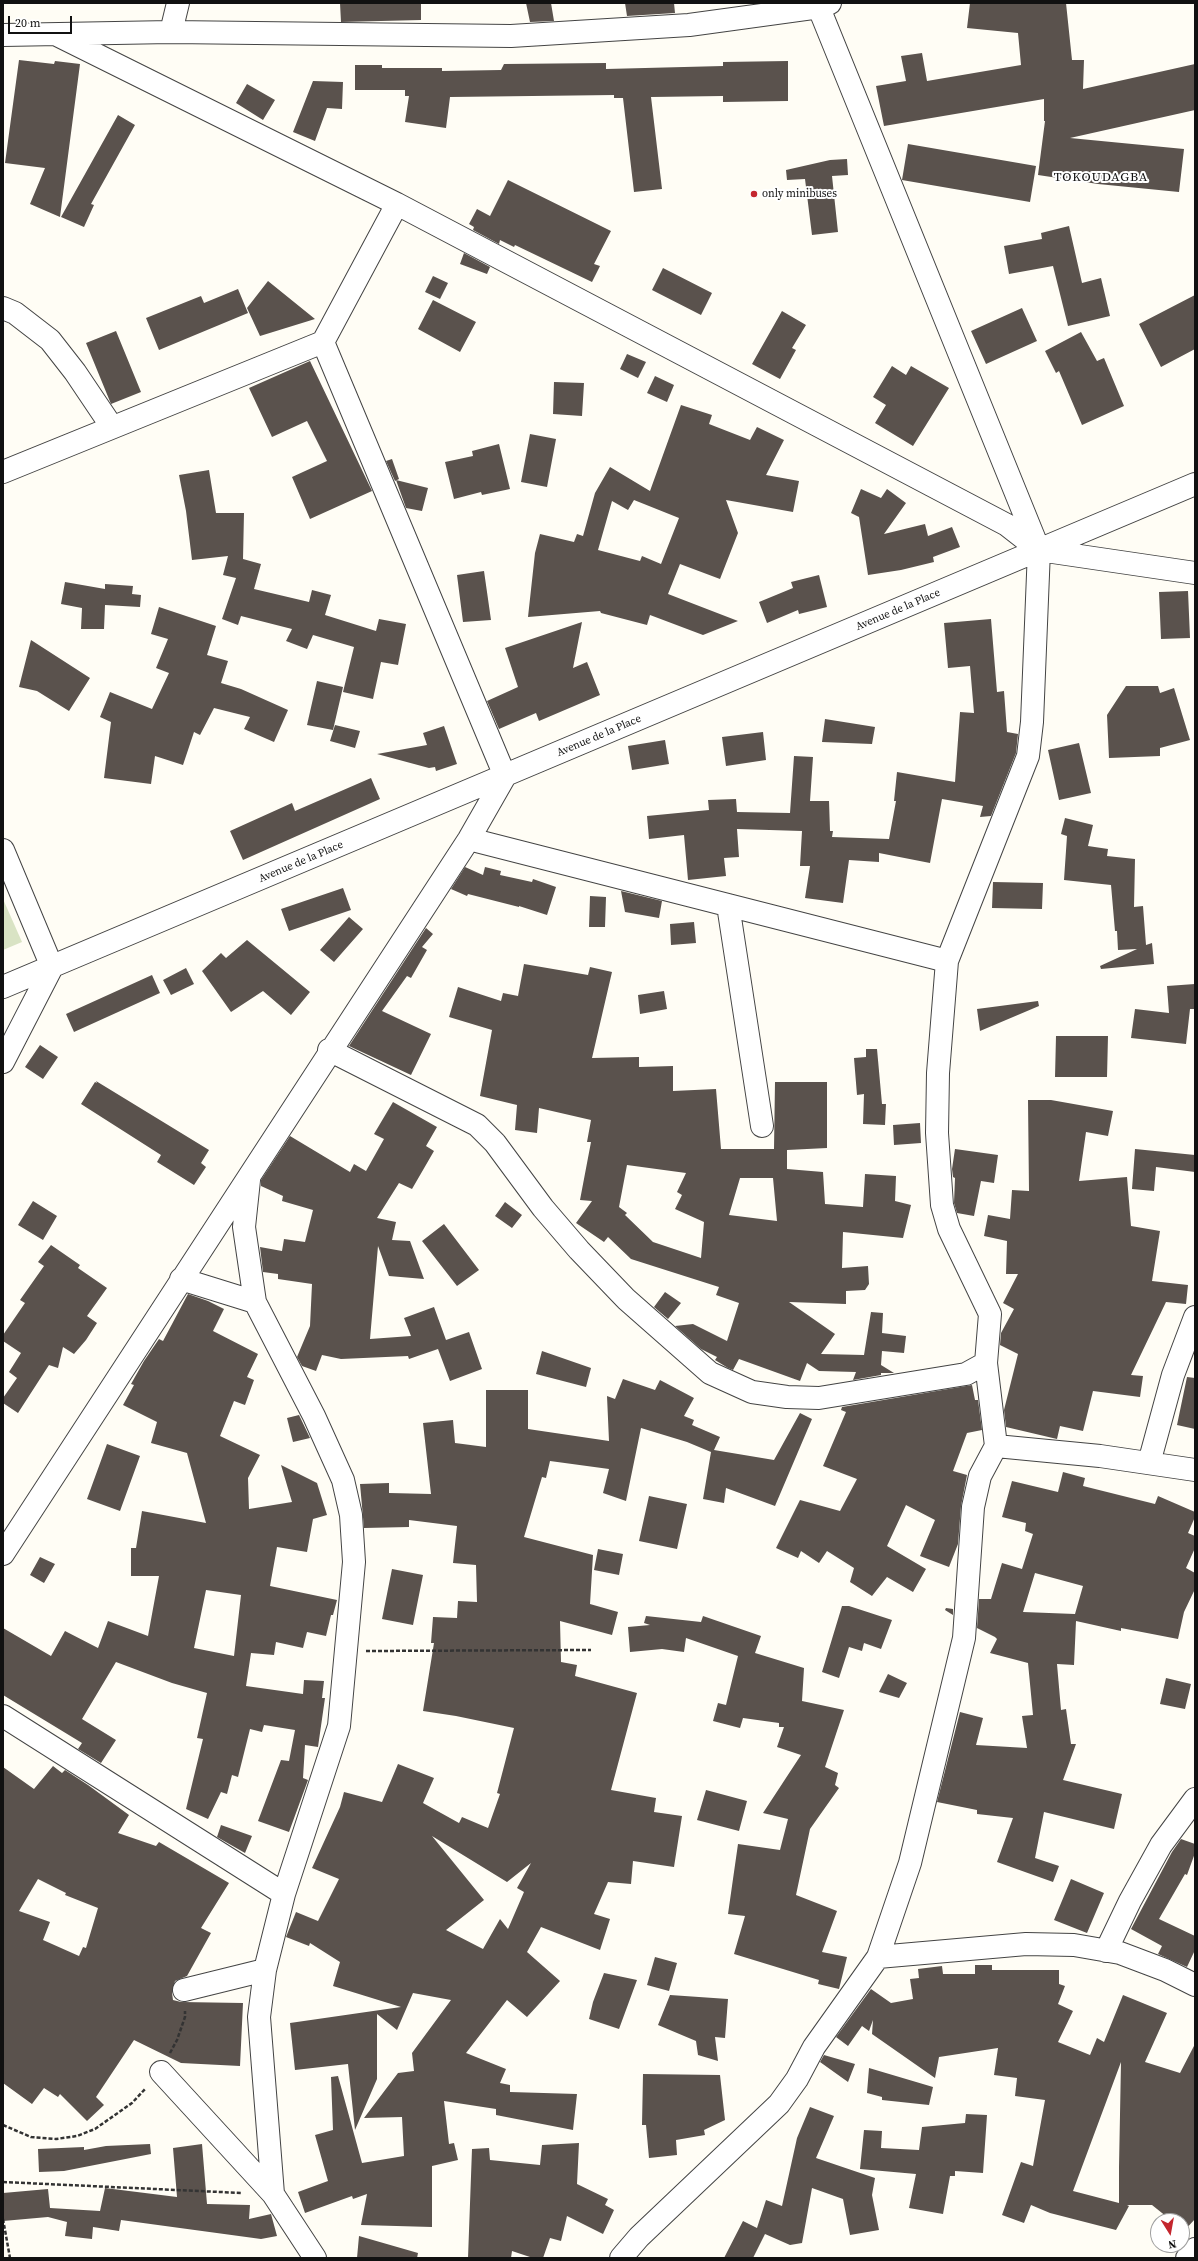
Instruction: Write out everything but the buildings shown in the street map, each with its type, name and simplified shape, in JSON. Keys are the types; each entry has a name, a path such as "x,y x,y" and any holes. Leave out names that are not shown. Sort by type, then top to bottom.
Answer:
{"street":[{"path":"171,32 178,3"},
{"path":"3,35 171,32 511,36 689,25 822,4 1039,550 1032,722 1028,756 947,961 937,1086 939,1181 942,1206 949,1229 990,1314 986,1363 996,1446 980,1476 973,1507 964,1638 910,1863 878,1957 814,2047 797,2079 779,2104 639,2237 621,2258"},
{"path":"57,35 397,204 1007,525 1039,550 1195,573"},
{"path":"3,472 323,342 397,204"},
{"path":"3,308 14,313 50,340 75,372 112,427"},
{"path":"3,1554 250,1175 329,1050 468,839 505,776 323,342"},
{"name":"Avenue de la Place","path":"3,987 1195,484"},
{"path":"468,839 947,961"},
{"path":"3,850 52,966 3,1062"},
{"path":"728,905 762,1126"},
{"path":"329,1050 477,1125 495,1143 543,1208 579,1250 626,1299 710,1373 752,1392 787,1397 819,1398 966,1374 986,1363"},
{"path":"250,1175 244,1227 255,1302 314,1416 343,1480 350,1514 354,1562 339,1726 284,1894 265,1970 259,2017 273,2194"},
{"path":"182,1280 255,1302"},
{"path":"1149,1463 1173,1375 1195,1317"},
{"path":"996,1446 1100,1456 1195,1470"},
{"path":"3,1716 284,1894"},
{"path":"1106,1951 1130,1901 1161,1845 1195,1799"},
{"path":"878,1957 1026,1944 1074,1945 1120,1953 1165,1970 1195,1985"},
{"path":"184,1990 265,1970"},
{"path":"161,2072 273,2194 315,2258"},
{"path":"1187,2258 1195,2249"}],"path":[{"path":"346,1652 497,1649 591,1650"},
{"path":"3,2125 31,2137 56,2139 77,2136 95,2130 132,2103 161,2072 177,2040 185,2017 184,1990"},
{"path":"3,2182 273,2194"},
{"path":"3,2219 10,2258"}],"green space":[{"path":"3,899 22,942 3,950"}],"place":[{"name":"only minibuses","path":"754,194"}],"district":[{"name":"TOKOUDAGBA","path":"1101,178"}]}
